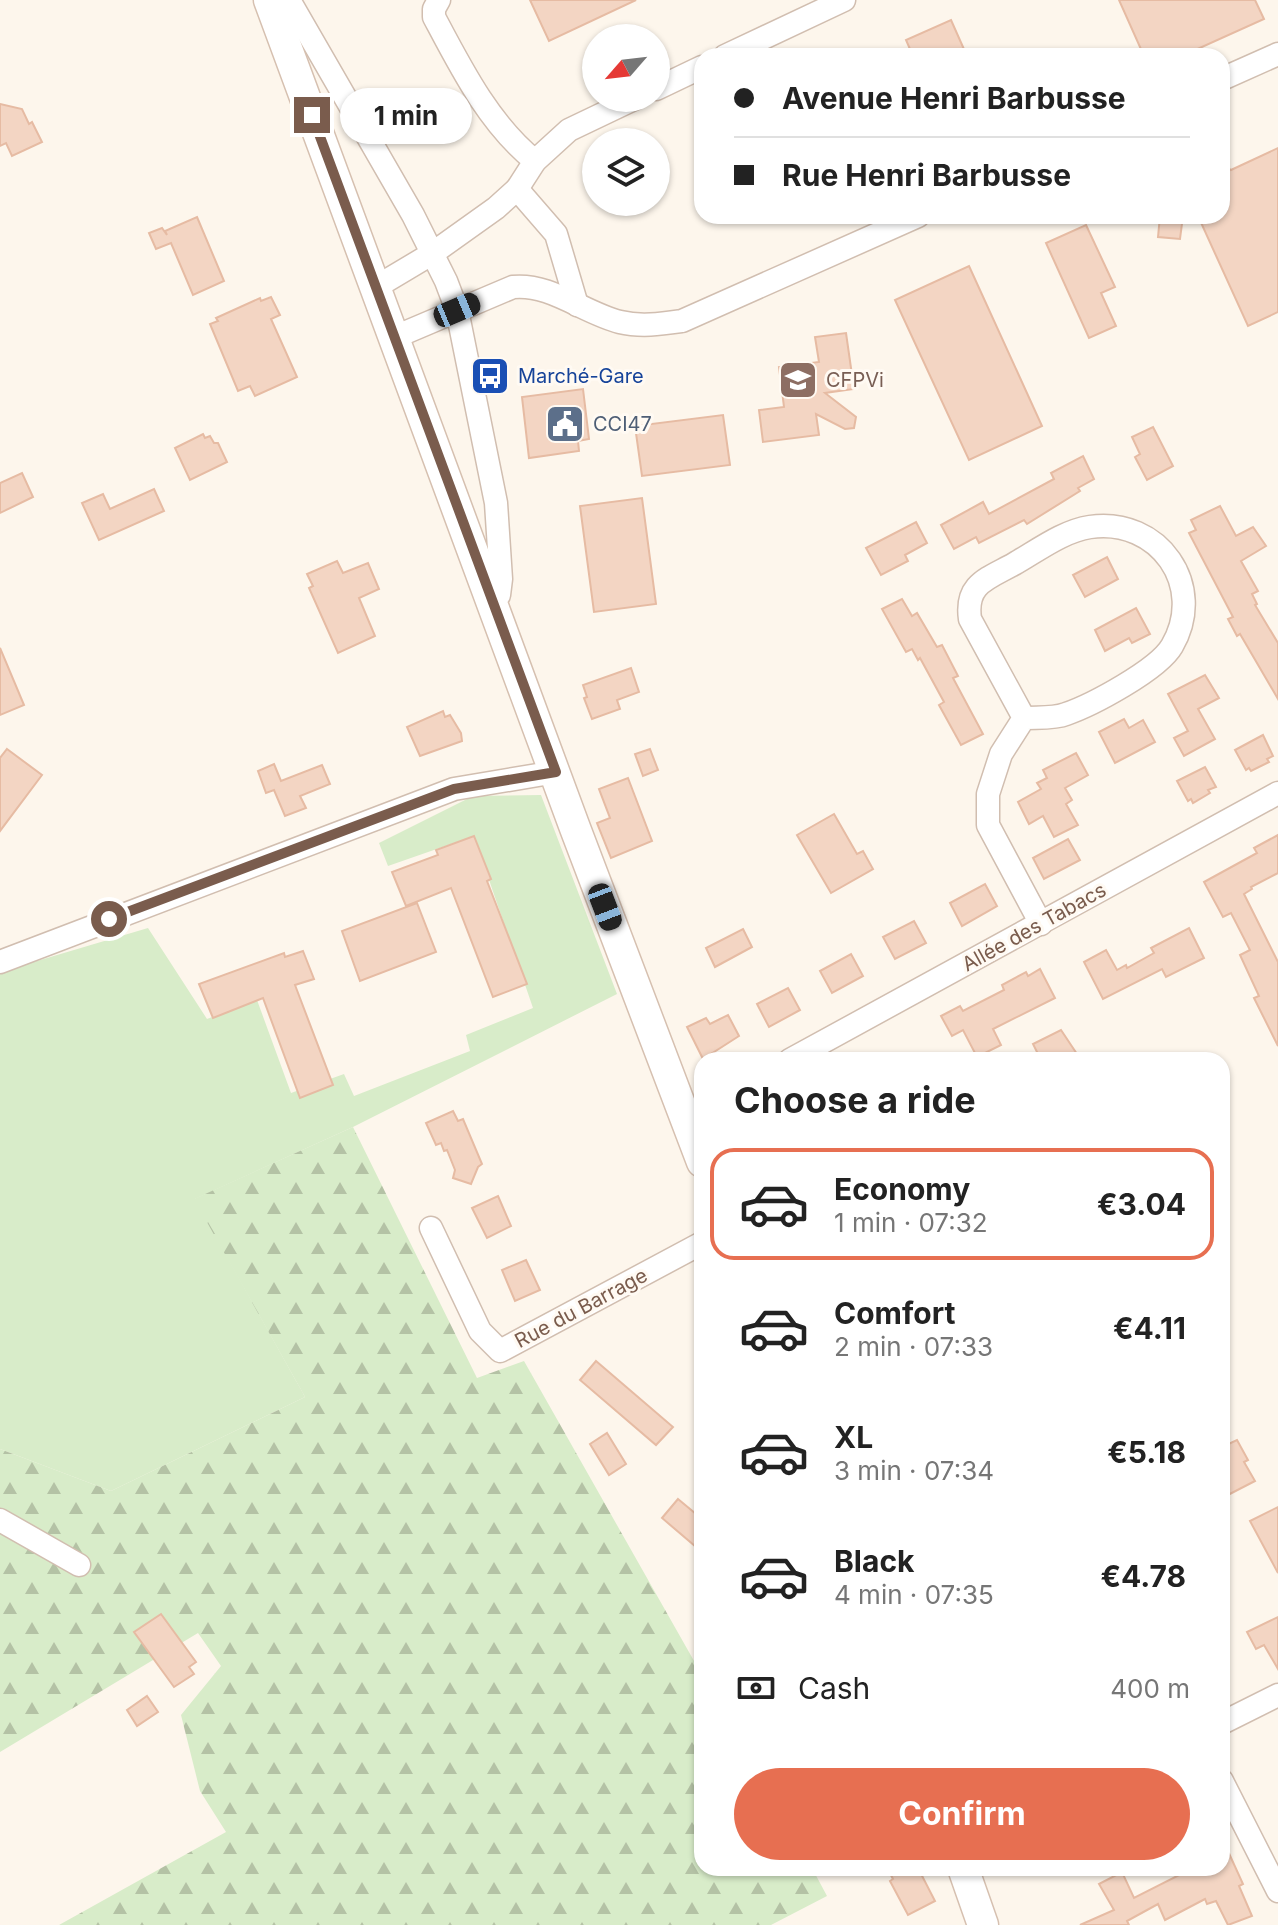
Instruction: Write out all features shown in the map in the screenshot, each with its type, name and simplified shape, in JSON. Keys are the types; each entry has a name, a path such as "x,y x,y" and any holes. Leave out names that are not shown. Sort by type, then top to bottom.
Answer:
{"main road":[{"path":"269,0 556,772 693,1112"},
{"path":"966,1876 983,1925"}],"street":[{"path":"289,0 433,253 457,310 496,503 501,579 499,595 491,599"},
{"path":"439,0 434,17 476,94 518,147 535,161"},
{"path":"742,48 844,0"},
{"path":"1230,75 1278,54"},
{"path":"670,82 694,71"},
{"path":"376,287 433,253 496,208 517,189 535,161 569,130 607,112"},
{"path":"517,189 556,234 577,305"},
{"path":"395,337 513,287 530,285 618,322 645,326 682,321 900,224"},
{"path":"1088,527 1122,528 1155,542 1175,570 1183,594 1181,625 1163,659 1150,670 1064,716 1024,718 970,619 967,604 979,583 1068,534 1088,527"},
{"path":"1024,718 1001,754 988,794 988,825 1041,924"},
{"path":"0,962 454,789 556,772"},
{"name":"Allée des Tabacs","path":"805,1052 1278,793"},
{"name":"Rue du Barrage","path":"431,1228 480,1331 500,1351 694,1247"},
{"path":"0,1520 79,1565"},
{"path":"1230,1719 1278,1695"},
{"path":"1230,1797 1278,1891"}],"green space":[{"path":"541,795 617,994 353,1127 195,1199 305,1397 111,1491 0,1449 0,972 148,928 207,1019 257,1000 291,1093 344,1074 354,1096 470,1051 466,1035 533,1008 474,836 388,866 379,843 473,796"},
{"path":"353,1127 477,1378 524,1361 694,1661 694,1876 816,1876 827,1896 771,1925 59,1925 226,1832 200,1791 181,1715 221,1666 198,1633 0,1752 0,1449 111,1491 305,1397 194,1199"}],"building":[{"path":"530,0 636,0 582,24 549,41"},
{"path":"1119,0 1255,0 1264,19 1200,48 1140,48"},
{"path":"951,20 963,48 910,48 906,40"},
{"path":"0,104 22,109 42,142 12,156 6,143 0,146"},
{"path":"1278,148 1278,312 1248,326 1202,224 1230,224 1231,170"},
{"path":"197,217 224,281 193,295 171,243 156,249 149,233 162,228 167,235 165,231"},
{"path":"1159,224 1182,224 1180,239 1158,237"},
{"path":"1086,225 1115,287 1101,293 1116,326 1089,338 1046,243"},
{"path":"969,266 1042,426 969,460 895,300"},
{"path":"271,297 280,315 271,319 297,377 255,396 250,386 238,391 210,324 218,321 216,318 260,298 261,301"},
{"path":"846,333 854,389 825,393 856,417 854,428 845,429 816,414 819,435 763,442 759,410 784,407 779,367 819,362 815,337"},
{"path":"583,389 589,439 578,441 579,451 529,458 522,397"},
{"path":"723,415 730,465 642,476 635,426"},
{"path":"1153,427 1173,466 1147,480 1135,457 1140,454 1132,437"},
{"path":"203,434 205,438 210,436 214,443 218,443 227,462 190,480 175,448"},
{"path":"1083,456 1094,479 1078,488 1080,491 1027,524 1024,520 979,543 976,537 954,549 941,525 983,502 989,514 1054,479 1051,473"},
{"path":"22,473 33,497 0,513 0,483"},
{"path":"154,489 164,511 99,540 82,503 103,494 110,509"},
{"path":"642,498 656,604 594,612 580,506"},
{"path":"1220,506 1236,536 1253,527 1266,546 1241,561 1258,591 1252,594 1255,605 1278,643 1278,699 1240,634 1237,636 1228,619 1233,617 1189,533 1196,530 1191,520"},
{"path":"916,522 927,543 905,555 908,561 881,575 866,548"},
{"path":"1107,557 1118,579 1085,597 1073,575"},
{"path":"337,561 343,573 368,563 379,589 359,598 375,636 338,653 309,588 313,586 307,574"},
{"path":"902,599 912,616 917,613 937,647 942,645 958,676 953,678 983,734 961,745 939,705 944,702 920,658 918,660 912,649 906,652 882,609"},
{"path":"1136,608 1150,634 1132,643 1129,638 1105,651 1095,630"},
{"path":"0,648 24,705 0,715"},
{"path":"631,668 639,692 617,700 620,709 592,719 583,685"},
{"path":"1205,675 1219,698 1198,709 1215,739 1184,756 1174,738 1188,731 1168,694"},
{"path":"443,711 445,717 450,715 461,733 462,741 420,756 407,727"},
{"path":"1124,719 1129,728 1143,720 1155,742 1115,763 1099,732"},
{"path":"1263,735 1273,756 1267,759 1269,762 1251,771 1249,768 1246,770 1235,750"},
{"path":"7,749 42,775 0,831 0,758"},
{"path":"650,749 658,770 643,776 635,754"},
{"path":"1076,753 1088,775 1065,788 1072,800 1066,804 1078,825 1054,837 1043,816 1029,824 1018,802 1041,789 1037,783 1047,778 1043,770"},
{"path":"274,764 281,781 322,765 330,784 300,796 306,808 285,816 274,790 266,793 258,771"},
{"path":"1205,767 1216,787 1193,803 1191,799 1188,801 1177,781"},
{"path":"628,778 652,841 611,858 597,823 610,818 599,789"},
{"path":"834,814 857,854 863,851 873,869 831,893 797,835"},
{"path":"1278,835 1278,873 1244,894 1278,962 1278,1046 1254,998 1259,996 1240,955 1250,950 1231,913 1223,917 1204,882 1257,853 1254,848"},
{"path":"474,836 491,879 487,881 527,984 493,997 451,888 406,906 392,872 438,855 436,850"},
{"path":"1068,839 1080,860 1044,879 1033,858"},
{"path":"985,884 997,906 962,926 950,903"},
{"path":"417,903 436,952 360,981 342,931"},
{"path":"914,921 926,943 895,959 883,937"},
{"path":"1189,928 1204,958 1166,977 1162,969 1103,999 1084,962 1106,950 1117,970 1126,965 1127,968 1154,953 1151,948"},
{"path":"743,929 752,947 715,967 706,948"},
{"path":"303,951 314,979 295,985 333,1085 300,1098 263,998 213,1018 199,984 284,953 285,957"},
{"path":"851,954 863,976 832,993 820,971"},
{"path":"1040,969 1055,998 993,1029 1001,1045 987,1052 974,1052 963,1030 952,1036 941,1016 960,1006 963,1011 1004,990 1002,985 1026,972 1028,976"},
{"path":"788,988 800,1010 769,1027 757,1004"},
{"path":"728,1015 739,1036 714,1052 700,1052 687,1027 706,1018 710,1024"},
{"path":"1061,1030 1076,1052 1037,1052 1033,1044"},
{"path":"453,1111 458,1121 463,1119 482,1164 471,1184 453,1178 455,1170 447,1150 444,1151 441,1143 436,1145 426,1123"},
{"path":"498,1196 511,1226 487,1238 472,1208"},
{"path":"526,1260 540,1290 515,1301 502,1270"},
{"path":"596,1361 673,1427 656,1445 580,1380"},
{"path":"607,1433 626,1464 609,1475 590,1444"},
{"path":"1237,1440 1248,1460 1244,1462 1255,1481 1230,1494 1230,1443"},
{"path":"678,1499 694,1512 694,1545 662,1518"},
{"path":"1278,1507 1278,1573 1250,1521"},
{"path":"161,1614 196,1662 189,1667 194,1674 174,1687 134,1632"},
{"path":"1278,1617 1278,1669 1264,1645 1256,1649 1247,1632"},
{"path":"147,1696 158,1712 137,1726 127,1710"},
{"path":"1230,1856 1243,1884 1239,1886 1252,1916 1228,1925 1216,1901 1207,1904 1205,1899 1165,1920 1158,1904 1127,1921 1129,1925 1080,1925 1114,1910 1099,1884 1114,1876 1124,1876 1134,1898 1177,1876 1230,1876"},
{"path":"891,1876 922,1876 935,1901 908,1915 890,1881"}],"place":[{"name":"Marché-Gare","path":"490,376"},
{"name":"CFPVi","path":"798,380"},
{"name":"CCI47","path":"565,424"}],"route":[{"path":"109,919 454,789 556,772 312,115"}]}
